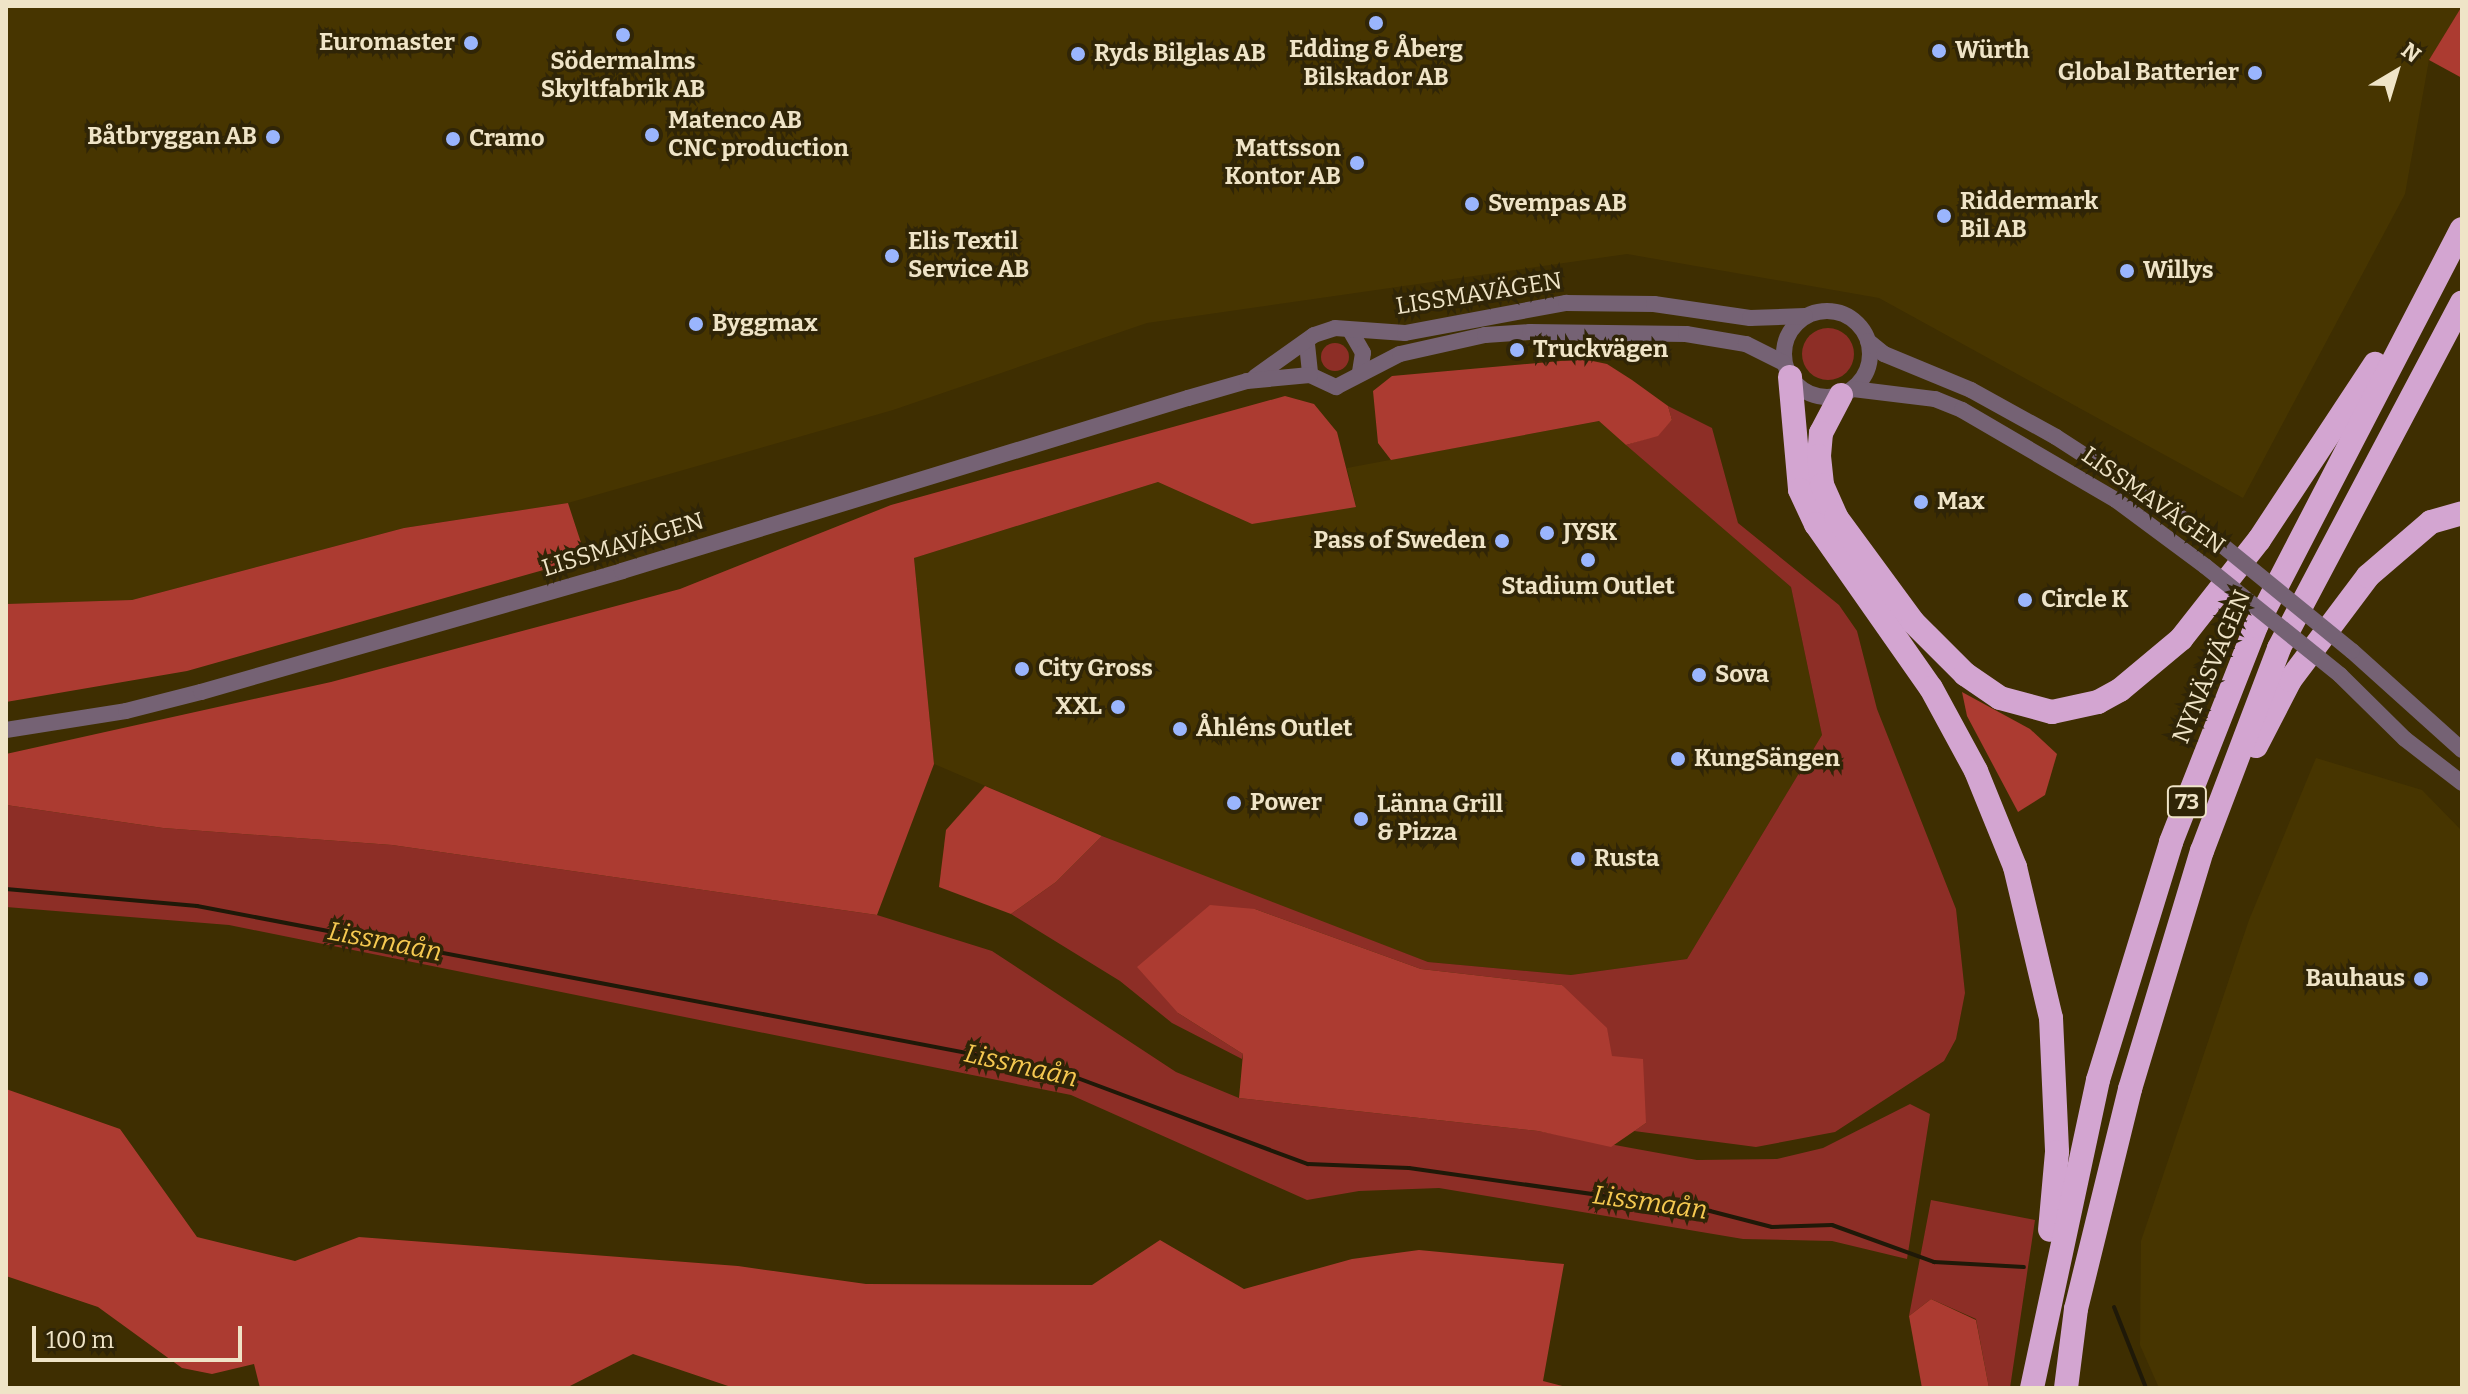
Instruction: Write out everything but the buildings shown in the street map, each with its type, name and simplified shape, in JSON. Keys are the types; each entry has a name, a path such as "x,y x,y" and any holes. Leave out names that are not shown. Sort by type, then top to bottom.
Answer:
{"highway":[{"name":"NYNÄSVÄGEN","path":"2032,1388 2043,1317 2098,1080 2171,842 2256,626 2462,229"},
{"path":"1847,392 1821,433 1822,485 1867,563 1913,622 1984,688 2028,709 2070,710 2098,702 2145,673 2217,598 2447,255"},
{"name":"73","path":"2066,1388 2076,1309 2130,1089 2202,851 2279,648 2462,302"},
{"path":"1787,370 1800,490 1837,558 1931,688 1976,771 2015,867 2051,1018 2057,1152 2043,1317"},
{"path":"2202,851 2290,680 2340,611 2399,546 2431,522 2462,513"}],"street":[{"name":"LISSMAVÄGEN","path":"1247,381 1307,344 1323,329 1405,333 1566,303 1654,304 1750,318 1805,316"},
{"path":"1819,311 1845,315 1868,341 1867,367 1847,392 1812,395 1787,370 1785,341 1805,316 1819,311"},
{"name":"LISSMAVÄGEN","path":"6,730 126,711 201,692 1247,381 1310,375 1336,387 1400,354 1485,335 1588,329 1733,341 1787,370"},
{"path":"1351,332 1363,353 1360,372"},
{"name":"LISSMAVÄGEN","path":"1868,341 1884,354 1971,390 2056,437 2217,541 2352,651 2462,750"},
{"path":"1307,344 1310,375"},
{"name":"LISSMAVÄGEN","path":"1847,392 1935,399 1962,410 2116,500 2205,566 2340,675 2405,739 2462,783"}],"shaded area":[{"path":"6,6 2462,6 2429,60 2405,194 2243,498 1879,298 1627,254 1147,323 893,410 568,503 404,528 132,600 6,604"},
{"path":"2462,6 2462,78 2429,60"},
{"path":"1828,328 1846,336 1854,354 1846,372 1828,380 1810,372 1802,354 1810,336"},
{"path":"1335,343 1345,347 1349,357 1345,367 1335,371 1325,367 1321,357 1325,347"},
{"path":"1583,359 1607,364 1632,380 1668,406 1672,420 1658,436 1626,445 1599,421 1391,460 1378,443 1373,391 1392,376"},
{"path":"1285,396 1314,404 1337,432 1356,507 1252,524 1158,482 914,558 934,764 877,915 392,845 163,828 6,805 6,754 331,682 680,589 891,505"},
{"path":"1668,406 1712,428 1738,523 1839,605 1857,631 1877,709 1956,909 1965,993 1956,1039 1944,1061 1835,1132 1756,1147 1634,1131 1646,1123 1612,1057 1562,985 1421,969 1255,909 1178,1013 1243,1054 1242,1059 1172,1023 1120,981 1011,914 1056,882 1102,836 1428,962 1571,975 1687,959 1822,735 1791,587 1626,445 1658,435 1672,420"},
{"path":"1599,421 1791,587 1822,735 1687,959 1571,975 1428,962 1199,877 934,764 914,558 1158,482 1252,524 1356,506 1347,468"},
{"path":"568,503 586,558 187,671 6,702 6,604 132,600 404,528"},
{"path":"1962,692 2030,729 2057,754 2045,795 2018,812 1967,716"},
{"path":"2316,758 2422,790 2462,831 2462,1388 2159,1388 2140,1345 2141,1241 2249,920"},
{"path":"985,786 1102,836 1056,882 1011,914 939,887 946,830"},
{"path":"6,805 163,828 392,845 877,915 992,951 1176,1072 1239,1098 1538,1131 1697,1160 1777,1159 1823,1148 1910,1104 1930,1114 1907,1259 1832,1241 1743,1239 1439,1188 1359,1191 1307,1200 1071,1095 229,925 6,907"},
{"path":"1210,905 1255,909 1421,969 1562,985 1607,1028 1612,1056 1643,1059 1646,1123 1611,1147 1538,1131 1239,1098 1243,1054 1178,1013 1137,967"},
{"path":"6,1089 120,1129 197,1237 295,1261 359,1237 738,1266 866,1284 1092,1285 1160,1240 1244,1289 1352,1259 1419,1250 1564,1264 1543,1381 1570,1388 734,1388 633,1354 566,1388 260,1388 254,1364 212,1374 182,1368 98,1307 6,1276"},
{"path":"1931,1200 2035,1220 2010,1388 1989,1388 1976,1319 1931,1299 1909,1316"},
{"path":"1931,1299 1976,1320 1989,1388 1922,1388 1909,1316"}],"waterway":[{"name":"Lissmaån","path":"6,889 197,906 1056,1070 1308,1164 1409,1168 1710,1211 1772,1227 1832,1225 1934,1262 2024,1267"},
{"name":"Lissmaån","path":"2114,1307 2146,1388"}],"place":[{"name":"Edding & Åberg Bilskador AB","path":"1376,23"},
{"name":"Södermalms Skyltfabrik AB","path":"623,35"},
{"name":"Euromaster","path":"471,43"},
{"name":"Würth","path":"1939,51"},
{"name":"Ryds Bilglas AB","path":"1078,54"},
{"name":"Global Batterier","path":"2255,73"},
{"name":"Matenco AB CNC production","path":"652,135"},
{"name":"Båtbryggan AB","path":"273,137"},
{"name":"Cramo","path":"453,139"},
{"name":"Mattsson Kontor AB","path":"1357,163"},
{"name":"Svempas AB","path":"1472,204"},
{"name":"Riddermark Bil AB","path":"1944,216"},
{"name":"Elis Textil Service AB","path":"892,256"},
{"name":"Willys","path":"2127,271"},
{"name":"Byggmax","path":"696,324"},
{"name":"Truckvägen","path":"1517,350"},
{"name":"Max","path":"1921,502"},
{"name":"JYSK","path":"1547,533"},
{"name":"Pass of Sweden","path":"1502,541"},
{"name":"Stadium Outlet","path":"1588,560"},
{"name":"Circle K","path":"2025,600"},
{"name":"City Gross","path":"1022,669"},
{"name":"Sova","path":"1699,675"},
{"name":"XXL","path":"1118,707"},
{"name":"Åhléns Outlet","path":"1180,729"},
{"name":"KungSängen","path":"1678,759"},
{"name":"Power","path":"1234,803"},
{"name":"Länna Grill & Pizza","path":"1361,819"},
{"name":"Rusta","path":"1578,859"},
{"name":"Bauhaus","path":"2421,979"}]}
